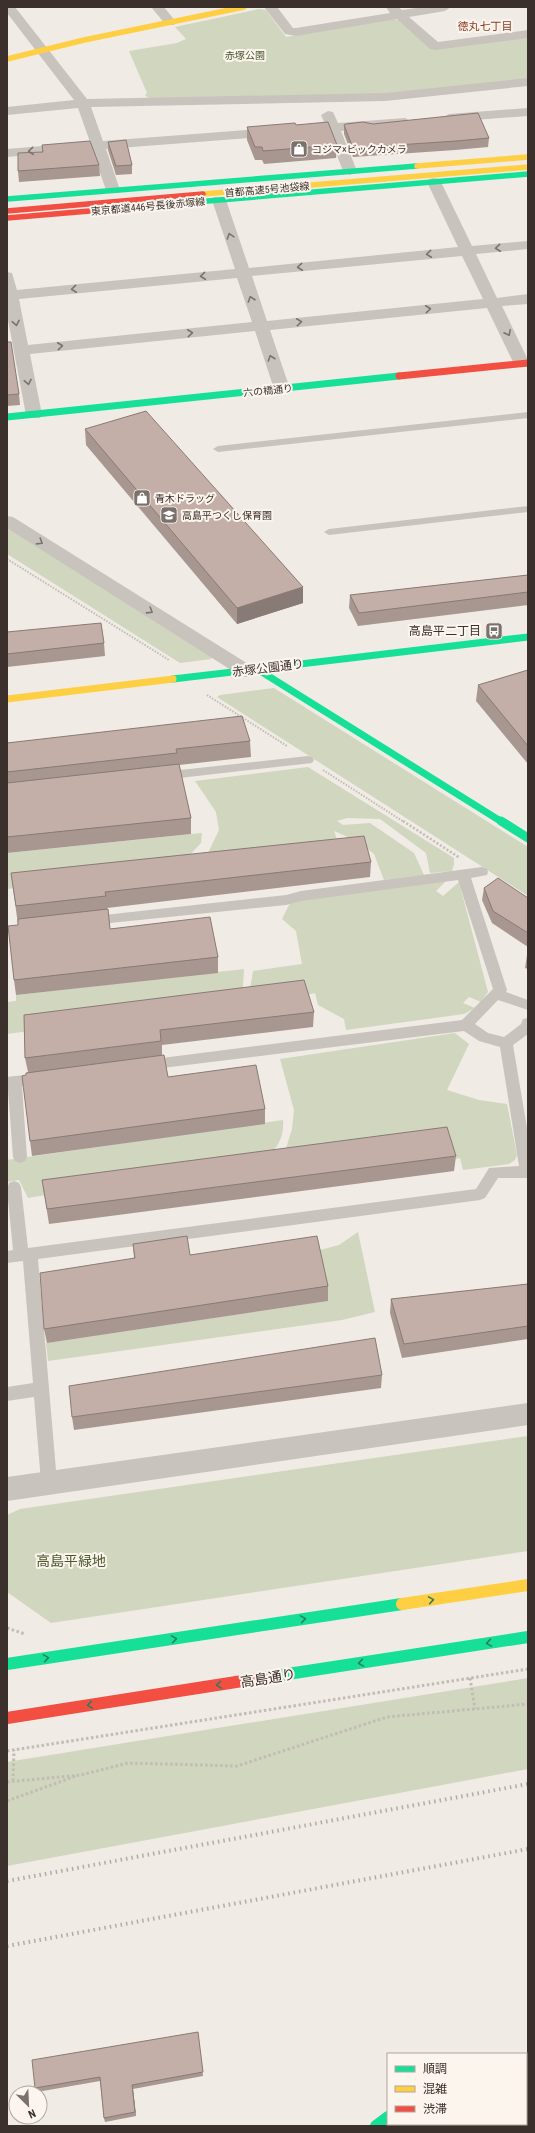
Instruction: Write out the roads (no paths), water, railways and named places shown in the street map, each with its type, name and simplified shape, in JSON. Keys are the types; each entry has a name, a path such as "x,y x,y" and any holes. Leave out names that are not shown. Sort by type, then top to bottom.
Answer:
{"main road":[{"path":"7,59 42,50 244,7"},
{"name":"東京都道446号長後赤塚線","path":"7,200 113,190 528,157"},
{"name":"首都高速5号池袋線","path":"7,205 528,162"},
{"name":"首都高速5号池袋線","path":"7,211 528,167"},
{"name":"東京都道446号長後赤塚線","path":"7,218 528,174"},
{"name":"六の橋通り","path":"7,417 525,364"},
{"name":"赤塚公園通り","path":"7,699 528,636"},
{"path":"251,670 528,838"},
{"path":"7,1664 528,1585"},
{"name":"高島通り","path":"7,1718 528,1637"},
{"path":"376,2126 387,2118"}],"street":[{"path":"8,7 83,103 113,190"},
{"path":"156,7 170,22"},
{"path":"270,7 289,31 296,32 396,11 445,7"},
{"path":"396,11 435,46 528,34"},
{"path":"7,111 83,103 322,99 413,95 528,82"},
{"path":"322,99 350,171"},
{"path":"434,119 528,112"},
{"path":"7,153 419,120"},
{"path":"434,182 525,364"},
{"path":"218,200 282,389"},
{"path":"11,295 528,245"},
{"path":"7,276 34,415"},
{"path":"22,350 528,299"},
{"path":"7,521 251,670"},
{"path":"7,1488 528,1414"}],"lane":[{"path":"218,449 528,415"},
{"path":"329,532 528,510"},
{"path":"150,778 308,760"},
{"path":"77,922 286,900 301,896 482,872"},
{"path":"134,1067 466,1025 500,990 463,874"},
{"path":"495,994 528,1005"},
{"path":"506,1043 527,1028 528,1023"},
{"path":"466,1025 484,1037 506,1043"},
{"path":"19,1256 480,1194 494,1172 527,1172 506,1043"},
{"path":"20,1157 11,1082 55,1077"},
{"path":"14,1187 19,1256 41,1389 49,1482"},
{"path":"7,1394 41,1389"}],"railway":[{"path":"7,1881 528,1784"},
{"path":"7,1946 528,1849"}],"place":[{"name":"コジマ×ビックカメラ","path":"299,149"},
{"name":"青木ドラッグ","path":"142,498"},
{"name":"高島平つくし保育園","path":"169,515"},
{"name":"高島平二丁目","path":"494,631"}],"district":[{"name":"徳丸七丁目","path":"485,26"}],"park label":[{"name":"赤塚公園","path":"245,55"},
{"name":"高島平緑地","path":"71,1561"}]}
